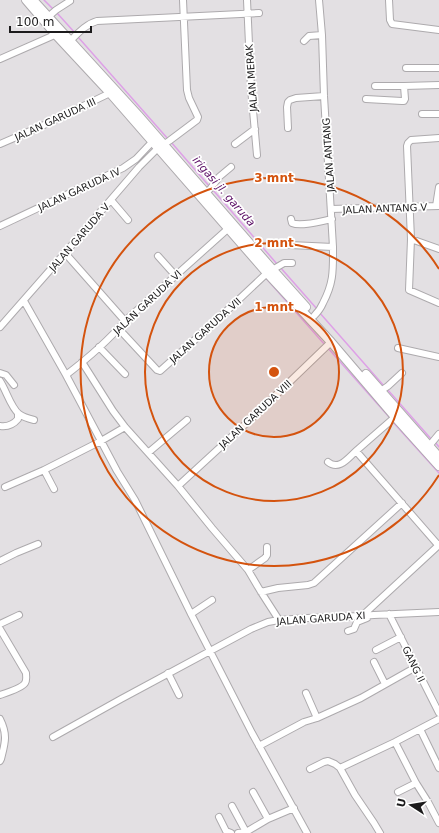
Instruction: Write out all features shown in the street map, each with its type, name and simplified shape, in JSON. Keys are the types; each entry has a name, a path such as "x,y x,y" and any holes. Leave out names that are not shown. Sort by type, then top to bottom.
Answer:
{"main road":[{"path":"26,0 59,33 110,93 210,189 230,226"},
{"path":"33,0 52,13 59,33"},
{"path":"59,33 75,36 135,118"},
{"path":"162,142 230,226 275,268 317,312 382,390 395,417 439,466"},
{"path":"275,268 331,342 434,440 439,457"}],"street":[{"path":"162,142 198,119 189,98 183,0"},
{"name":"JALAN MERAK","path":"247,0 251,88 257,155"},
{"name":"JALAN ANTANG","path":"317,312 330,289 334,269 334,247 319,0"},
{"path":"389,0 390,22 392,24 439,30"},
{"path":"52,13 70,1"},
{"path":"75,36 88,25 97,21 259,13"},
{"path":"0,59 59,33"},
{"path":"304,41 309,36 322,35"},
{"path":"406,68 439,68"},
{"path":"375,86 439,85"},
{"path":"366,99 404,101 404,86"},
{"name":"JALAN GARUDA III","path":"0,144 44,125 110,93"},
{"path":"288,128 286,107 290,100 296,98 324,96"},
{"path":"422,114 439,114"},
{"path":"235,144 255,129"},
{"path":"439,138 411,140 408,142 407,146 411,239 410,290 439,303"},
{"name":"JALAN GARUDA V","path":"0,327 162,142"},
{"name":"JALAN GARUDA IV","path":"0,226 123,168 162,142"},
{"path":"210,189 219,177 231,167"},
{"path":"438,206 439,187"},
{"path":"111,200 128,220"},
{"name":"JALAN ANTANG V","path":"331,209 438,206"},
{"path":"290,219 296,224 332,219"},
{"name":"JALAN GARUDA VI","path":"66,375 99,347 125,321 230,226"},
{"path":"411,239 439,249"},
{"path":"290,245 334,247"},
{"path":"65,253 125,321"},
{"path":"158,256 175,275"},
{"path":"275,268 286,263 292,263"},
{"name":"JALAN GARUDA VII","path":"119,328 157,370 160,371 275,268"},
{"path":"24,301 66,375 117,471 135,500 191,614 259,746 307,833"},
{"name":"JALAN GARUDA VIII","path":"178,486 331,342"},
{"path":"99,347 125,374"},
{"path":"398,348 439,357"},
{"path":"82,362 113,411 248,570 279,620"},
{"path":"0,373 6,375 14,385"},
{"path":"382,390 402,373"},
{"path":"0,381 10,402 18,414 34,420"},
{"path":"0,426 12,424 18,419 18,414"},
{"path":"328,462 334,466 343,463 395,417"},
{"path":"149,452 187,420"},
{"path":"5,487 44,470 101,441 125,426"},
{"path":"356,451 439,546 361,616"},
{"path":"44,470 54,489"},
{"path":"261,592 314,583 402,503"},
{"path":"0,561 38,544"},
{"path":"248,570 265,558 267,547"},
{"path":"191,614 212,600"},
{"name":"JALAN GARUDA XI","path":"53,737 260,625 279,620 374,614 439,612"},
{"path":"348,631 354,629 356,622 374,614"},
{"name":"GANG II","path":"389,614 439,714"},
{"path":"0,624 19,615"},
{"path":"0,629 26,673 26,681 24,685 0,695"},
{"path":"376,650 401,637"},
{"path":"374,662 385,684"},
{"path":"259,746 304,722 318,718 361,698 416,667"},
{"path":"168,674 180,695"},
{"path":"306,693 318,718"},
{"path":"0,719 6,734 6,741 0,761"},
{"path":"340,768 439,719"},
{"path":"420,729 439,768"},
{"path":"395,742 439,823"},
{"path":"310,769 328,761 340,768 380,833"},
{"path":"398,792 416,783"},
{"path":"253,792 268,819"},
{"path":"232,806 246,832"},
{"path":"238,833 246,832 268,819 294,808"},
{"path":"219,817 226,831 231,833"}],"waterway":[{"name":"irigasi jl. garuda","path":"44,0 54,10"},
{"name":"irigasi jl. garuda","path":"57,13 76,34"},
{"name":"irigasi jl. garuda","path":"78,37 168,139"},
{"name":"irigasi jl. garuda","path":"171,142 210,187"},
{"name":"irigasi jl. garuda","path":"213,190 277,264"},
{"name":"irigasi jl. garuda","path":"280,267 317,309"},
{"path":"265,277 325,345"},
{"name":"irigasi jl. garuda","path":"319,312 384,386"},
{"path":"327,347 390,418"},
{"name":"irigasi jl. garuda","path":"387,389 432,440"},
{"path":"392,421 439,473"},
{"name":"irigasi jl. garuda","path":"435,442 439,447"}]}
